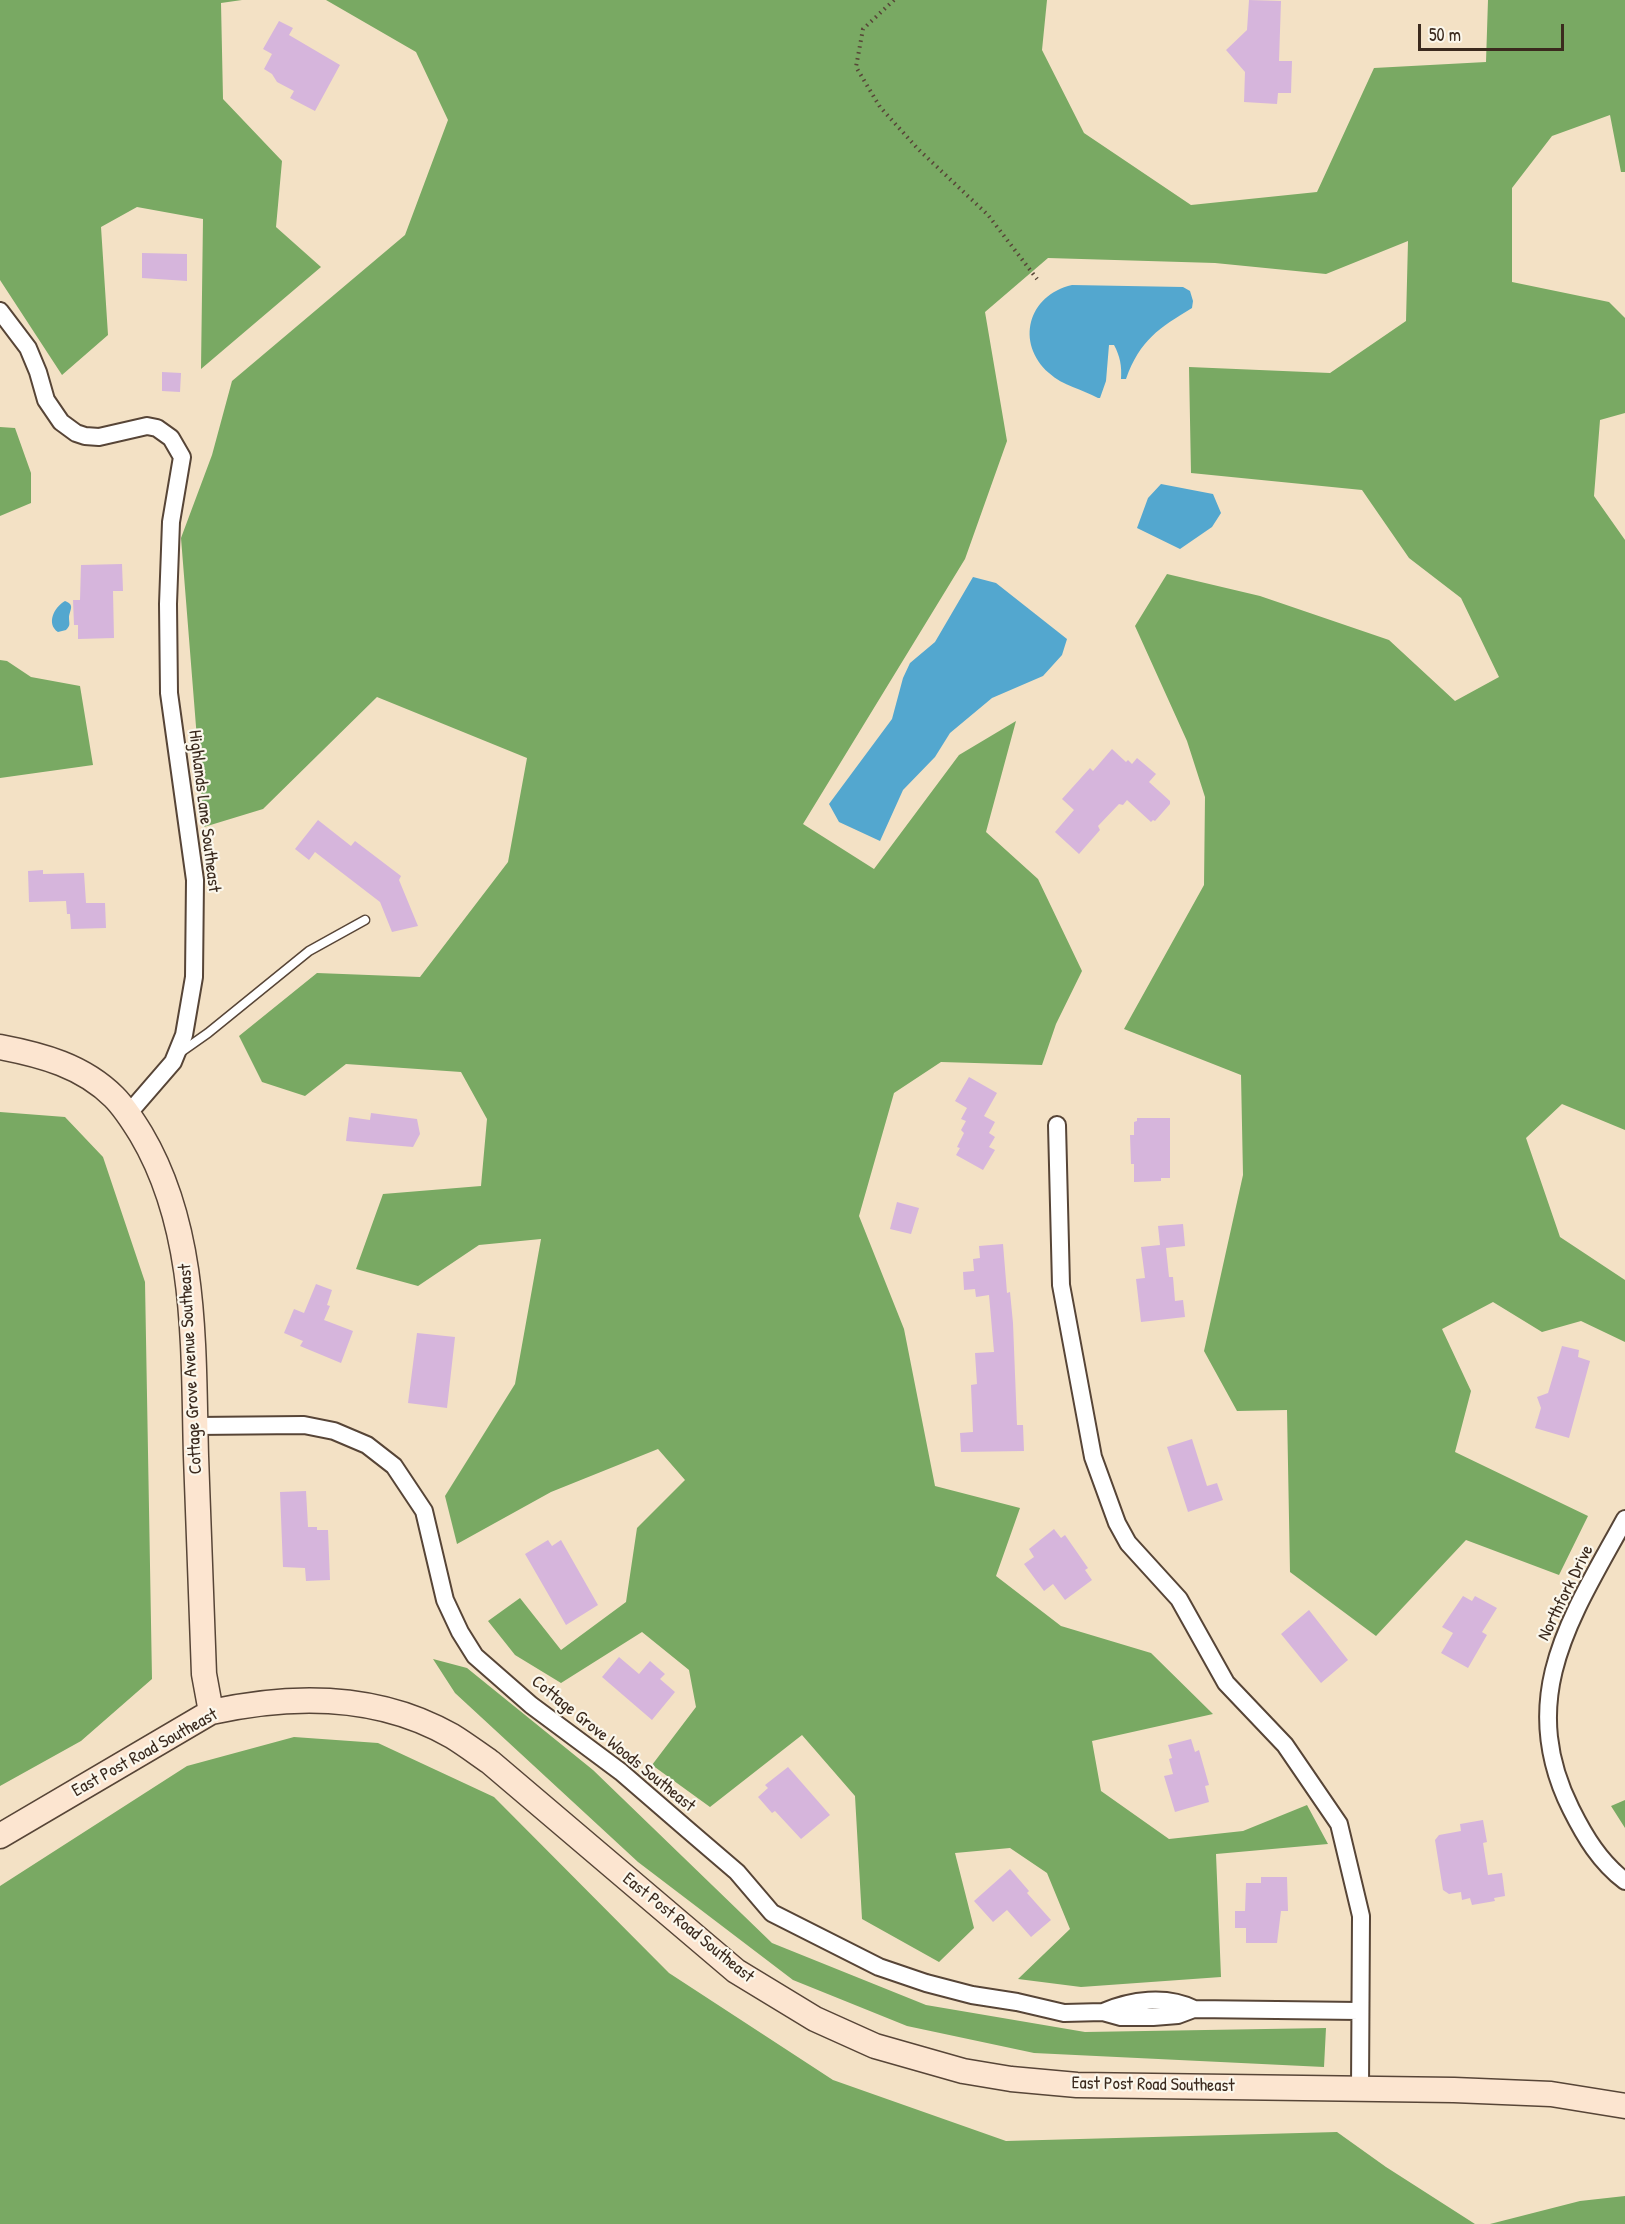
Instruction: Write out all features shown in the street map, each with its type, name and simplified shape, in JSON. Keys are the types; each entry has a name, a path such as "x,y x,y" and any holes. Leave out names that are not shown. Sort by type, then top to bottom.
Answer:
{"main road":[{"name":"Cottage Grove Avenue Southeast","path":"0,1047 40,1054 94,1080 129,1114 152,1152 164,1178 178,1225 189,1302 204,1674 211,1712"},
{"name":"East Post Road Southeast","path":"0,1836 211,1712 240,1705 290,1701 346,1702 394,1712 452,1736 490,1762 736,1971 815,2019 875,2046 954,2069 1022,2080 1077,2085 1551,2094 1625,2106"}],"street":[{"name":"Highlands Lane Southeast","path":"0,311 27,348 38,372 46,400 61,422 76,433 99,437 147,426 157,428 171,438 182,457 171,522 168,604 169,693 195,880 194,977 184,1035 173,1062 129,1114"},
{"path":"1057,1125 1061,1285 1093,1457 1117,1523 1128,1543 1179,1599 1226,1683 1285,1745 1339,1824 1361,1916 1360,2089"},
{"name":"Cottage Grove Woods Southeast","path":"195,1426 304,1425 334,1431 367,1445 394,1466 424,1511 445,1600 460,1632 475,1656 531,1705 621,1772 737,1872 772,1913 879,1967 972,1995 1064,2013 1103,2012 1120,2005 1164,2001 1180,2002 1194,2009 1359,2011"},
{"name":"Northfork Drive","path":"1625,1519 1580,1601 1561,1642 1548,1690 1548,1726 1554,1762 1567,1801 1597,1854 1625,1881"}],"lane":[{"path":"175,1056 208,1034 309,951 365,920"}],"path":[{"path":"894,0 864,29 856,67 880,107 918,149 988,215 1037,279"}],"green space":[{"path":"0,0 242,0 221,3 223,99 282,161 276,227 321,267 201,369 203,219 137,207 101,227 108,335 62,375 0,280"},
{"path":"326,0 1047,0 1042,50 1084,133 1191,205 1317,192 1374,68 1486,62 1488,0 1625,0 1625,172 1621,172 1610,115 1552,136 1512,188 1512,282 1609,302 1625,318 1625,413 1600,420 1594,496 1625,540 1625,1130 1562,1104 1526,1138 1560,1237 1625,1280 1625,1342 1581,1321 1542,1332 1493,1302 1442,1329 1471,1391 1455,1452 1588,1516 1559,1575 1466,1540 1376,1636 1290,1572 1287,1410 1237,1411 1204,1351 1243,1175 1241,1075 1124,1029 1204,885 1205,797 1187,741 1135,626 1167,574 1260,596 1389,640 1455,701 1499,677 1461,598 1409,558 1362,490 1191,473 1189,367 1330,373 1406,321 1408,241 1326,274 1215,263 1048,258 985,312 1007,441 965,559 803,824 874,869 959,755 1016,721 986,832 1038,879 1082,971 1056,1024 1042,1065 941,1062 894,1093 859,1216 904,1329 935,1486 1020,1508 996,1576 1061,1626 1151,1653 1213,1714 1092,1741 1101,1791 1169,1839 1243,1831 1307,1805 1328,1844 1216,1854 1221,1977 1081,1987 1018,1979 1070,1929 1047,1873 1010,1848 955,1853 974,1928 939,1962 862,1919 855,1796 802,1735 710,1807 652,1765 696,1707 689,1670 642,1632 561,1683 515,1655 488,1621 520,1598 561,1650 626,1602 637,1528 685,1480 658,1449 551,1492 457,1544 445,1496 515,1384 541,1239 479,1245 418,1286 356,1269 383,1194 481,1186 487,1119 461,1072 346,1064 305,1096 262,1082 239,1036 317,973 420,977 508,862 527,758 377,697 263,809 204,827 181,538 212,455 232,381 405,235 448,120 416,52"},
{"path":"0,427 15,428 31,473 31,503 0,516"},
{"path":"0,660 7,661 31,677 80,686 93,765 0,778"},
{"path":"0,1112 65,1117 103,1157 145,1282 152,1679 81,1741 0,1786"},
{"path":"433,1659 467,1668 593,1770 772,1943 926,2005 1085,2032 1326,2028 1324,2067 1034,2053 907,2026 793,1980 638,1862 455,1693"},
{"path":"294,1737 378,1743 494,1797 669,1973 833,2080 1006,2141 1337,2132 1386,2167 1475,2224 0,2224 0,1886 187,1766"},
{"path":"1625,1800 1625,1828 1611,1806"},
{"path":"1625,2196 1625,2224 1490,2224 1580,2201"}],"water":[{"path":"1072,285 1183,287 1190,291 1193,301 1192,308 1152,336 1138,354 1126,379 1121,379 1120,361 1114,345 1109,345 1106,381 1100,398 1098,398 1054,377 1038,361 1032,348 1031,322 1036,309 1057,290"},
{"path":"1161,484 1213,494 1221,513 1212,527 1180,549 1137,528 1148,498"},
{"path":"973,577 996,583 1067,639 1062,655 1043,676 992,698 950,733 935,757 903,790 880,841 839,822 829,804 892,719 903,678 910,663 935,642"},
{"path":"65,601 71,606 69,626 66,630 58,632 52,625 52,620 55,611"}],"building":[{"path":"1249,0 1281,1 1279,61 1292,61 1291,93 1278,93 1277,104 1244,102 1245,72 1226,50 1247,30"},
{"path":"279,21 293,28 289,35 340,65 315,111 290,98 294,91 277,82 272,74 264,69 272,54 263,49"},
{"path":"142,253 187,254 187,281 142,278"},
{"path":"162,372 181,373 180,392 162,391"},
{"path":"122,564 123,591 113,591 114,638 78,639 78,625 74,625 73,600 80,600 81,565"},
{"path":"1112,749 1126,762 1128,760 1132,764 1137,758 1156,774 1149,782 1170,801 1170,804 1155,821 1151,822 1127,800 1123,805 1119,804 1098,826 1100,830 1079,854 1055,832 1074,810 1062,799 1090,768 1093,771"},
{"path":"318,820 351,846 355,841 401,876 399,880 418,926 392,932 380,902 315,852 309,860 295,849"},
{"path":"43,870 43,874 84,873 86,903 105,903 106,928 71,929 66,901 29,902 28,871"},
{"path":"969,1077 997,1093 984,1116 995,1122 989,1133 995,1137 989,1147 995,1150 983,1170 956,1155 964,1133 961,1130 966,1121 961,1119 967,1108 955,1101"},
{"path":"371,1113 417,1119 420,1134 413,1147 346,1141 349,1117 370,1120"},
{"path":"1137,1118 1170,1118 1170,1178 1161,1178 1161,1181 1134,1182 1130,1135 1134,1135 1134,1122"},
{"path":"897,1202 919,1208 911,1234 890,1229"},
{"path":"1183,1224 1185,1246 1166,1248 1169,1277 1173,1277 1175,1301 1183,1300 1185,1317 1141,1322 1136,1279 1145,1278 1141,1247 1160,1245 1158,1226"},
{"path":"1003,1244 1007,1293 1010,1292 1013,1323 1017,1425 1023,1425 1024,1451 961,1452 960,1433 973,1432 971,1385 977,1384 975,1353 994,1352 989,1295 976,1297 975,1289 964,1290 963,1272 974,1271 973,1259 980,1258 979,1246"},
{"path":"316,1284 332,1290 327,1305 330,1306 324,1320 353,1331 341,1363 300,1346 303,1341 284,1333 294,1309 304,1313"},
{"path":"417,1333 455,1337 447,1408 408,1403"},
{"path":"1562,1346 1579,1350 1578,1357 1590,1361 1569,1438 1535,1428 1541,1408 1537,1397 1548,1393"},
{"path":"1192,1439 1207,1486 1217,1483 1223,1500 1188,1512 1167,1447"},
{"path":"306,1491 308,1527 328,1530 330,1580 306,1581 305,1568 283,1567 280,1492"},
{"path":"1054,1529 1061,1538 1065,1535 1088,1568 1085,1570 1092,1580 1065,1600 1053,1584 1044,1591 1024,1564 1034,1557 1029,1549"},
{"path":"548,1540 552,1546 561,1540 598,1605 566,1625 525,1554"},
{"path":"1463,1596 1472,1601 1475,1596 1497,1608 1482,1632 1487,1635 1468,1668 1441,1653 1453,1633 1442,1627"},
{"path":"1309,1610 1348,1660 1321,1683 1281,1634"},
{"path":"619,1657 639,1674 650,1661 665,1674 660,1679 675,1692 652,1720 602,1677"},
{"path":"1191,1739 1195,1752 1199,1750 1209,1785 1205,1786 1209,1802 1175,1812 1164,1776 1173,1774 1168,1745"},
{"path":"788,1767 830,1815 801,1839 775,1811 772,1813 758,1797 768,1788 765,1785"},
{"path":"1483,1820 1487,1842 1483,1843 1488,1875 1502,1873 1505,1896 1494,1898 1495,1901 1472,1905 1470,1898 1462,1900 1461,1892 1449,1894 1443,1890 1435,1840 1439,1835 1461,1831 1460,1824"},
{"path":"1010,1869 1051,1920 1031,1937 1007,1910 993,1922 974,1901"},
{"path":"1261,1877 1287,1877 1288,1911 1281,1911 1277,1943 1246,1943 1246,1928 1235,1928 1235,1911 1245,1911 1246,1883 1261,1883"}]}
